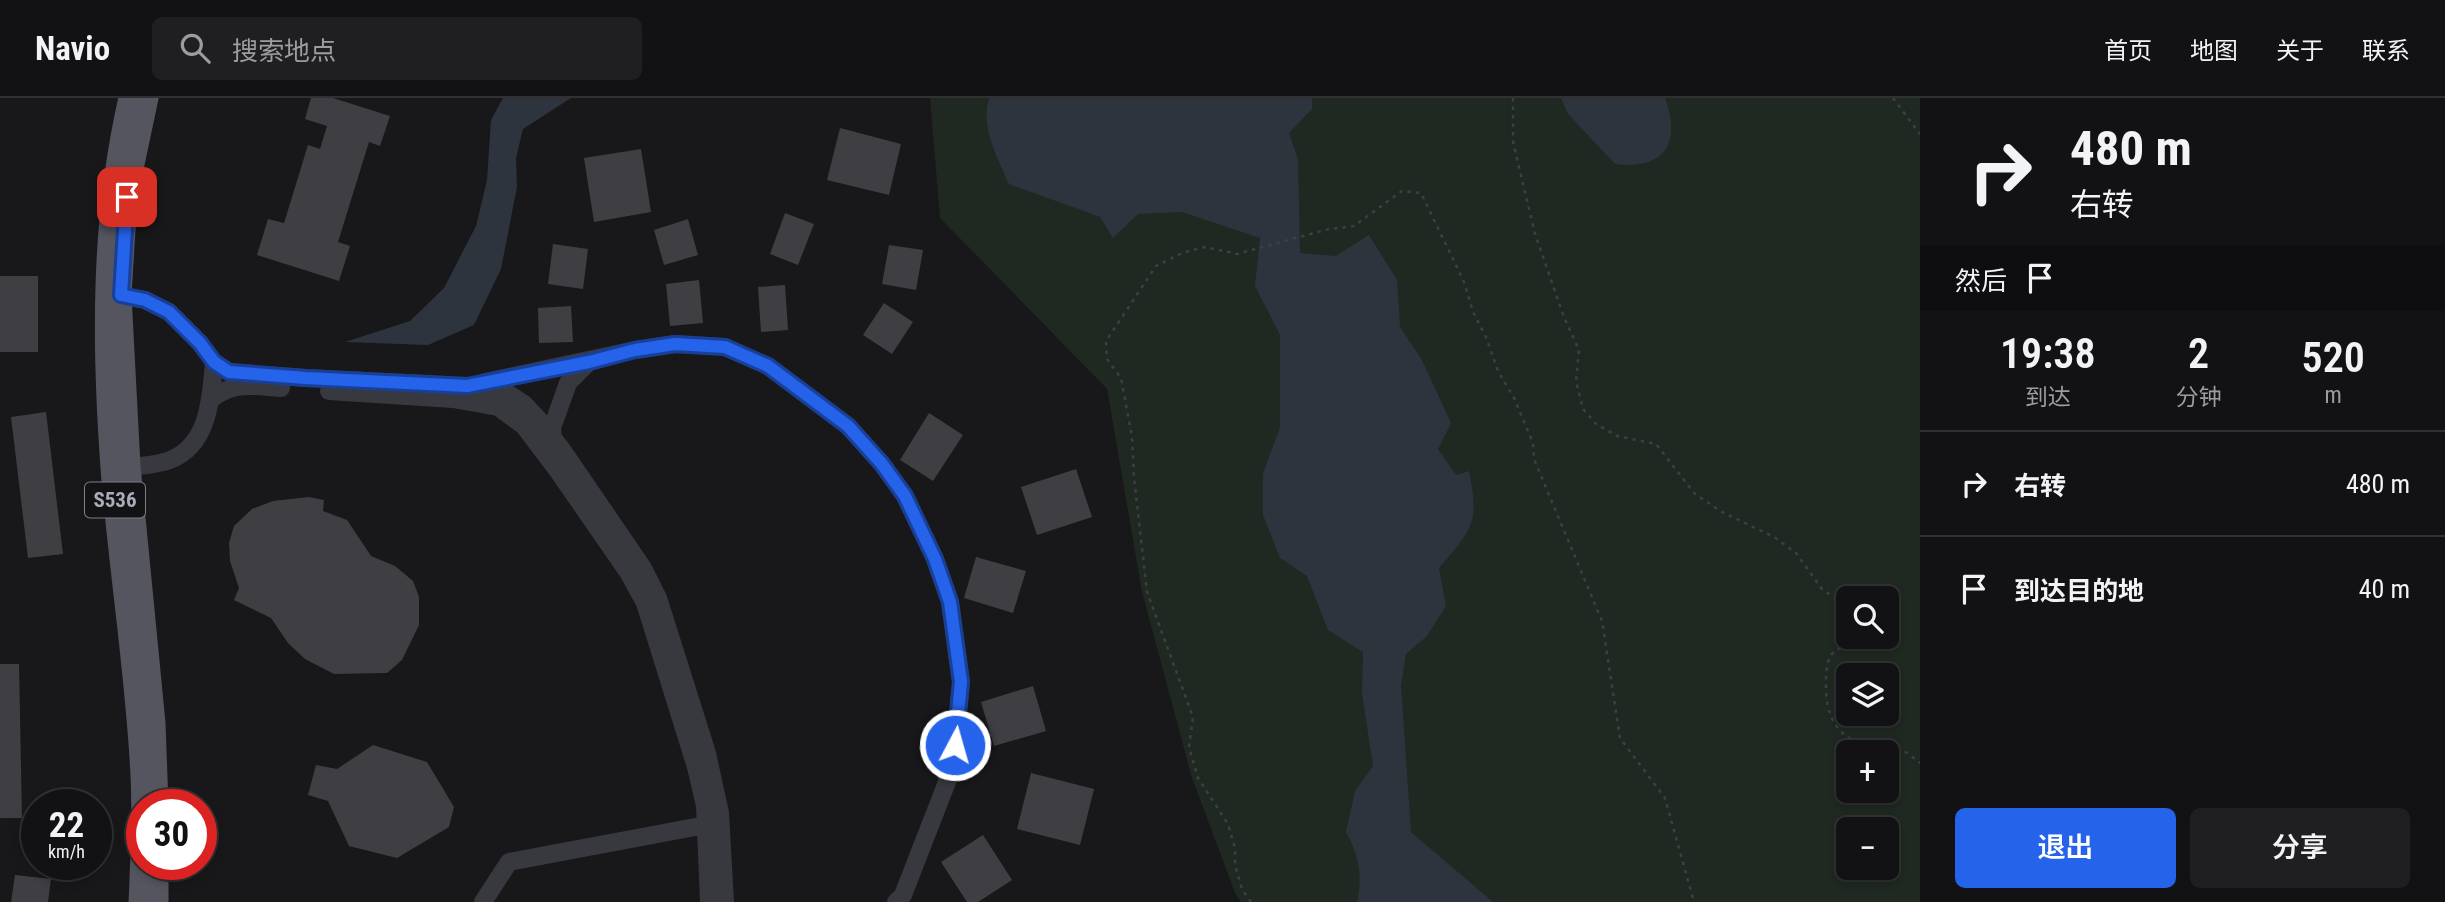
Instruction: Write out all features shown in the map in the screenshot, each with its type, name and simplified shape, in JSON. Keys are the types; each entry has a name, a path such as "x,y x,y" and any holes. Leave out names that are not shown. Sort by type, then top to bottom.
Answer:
{"main road":[{"name":"S536","path":"129,98 109,211 120,467 141,777 139,902"},
{"name":"S536","path":"113,294 127,197 148,98"},
{"name":"S536","path":"120,467 155,723 157,789"},
{"path":"158,880 158,902"}],"street":[{"path":"113,294 145,300 169,312 200,343 214,362 229,372 467,386 503,390 524,404 553,438 643,568 659,598 707,753 720,813 726,902"},
{"path":"467,386 635,350 675,344 725,347 768,366 848,426 882,464 905,496 935,559 950,602 961,682 955,745 947,782 903,895 896,902"},
{"path":"120,467 169,460 189,449 207,419 214,362"},
{"path":"553,438 552,428 568,383 589,362"},
{"path":"211,399 224,390 239,385 453,399 498,407 524,426 628,572 645,603 696,767 705,806 709,902"},
{"path":"483,902 509,862 706,825"}],"path":[{"path":"1513,98 1513,142 1535,234 1564,317 1579,350 1576,381 1583,409 1596,424 1617,436 1656,444 1695,494 1722,512 1774,537 1796,553 1822,589 1836,599"},
{"path":"1893,98 1920,134"},
{"path":"1251,902 1242,889 1228,824 1198,778 1189,747 1193,717 1147,592 1132,437 1121,378 1107,359 1106,341 1156,267 1182,253 1205,247 1237,254 1329,229 1354,226 1402,191 1421,193 1464,282 1497,371 1519,410 1533,443 1534,459 1602,621 1620,738 1665,798 1694,902"},
{"path":"1837,649 1832,652 1826,665 1826,691 1830,716 1841,734 1866,745 1903,751 1920,763"}],"shaded area":[{"path":"503,98 571,98 523,129 516,158 517,187 501,269 474,325 428,345 345,342 410,321 444,288 476,226 487,180 491,120"},
{"path":"930,98 1920,98 1920,902 1241,902 1235,893 1192,778 1142,592 1107,389 940,218"},
{"path":"989,98 1312,98 1312,109 1289,133 1298,159 1300,253 1336,256 1369,235 1397,280 1400,327 1422,360 1451,423 1438,449 1456,475 1469,471 1474,503 1470,525 1459,544 1439,568 1446,606 1427,636 1406,654 1401,686 1411,832 1493,902 1357,902 1359,866 1346,832 1355,791 1373,766 1362,693 1363,652 1328,630 1307,576 1280,558 1263,515 1263,474 1280,427 1280,335 1255,286 1260,238 1182,212 1138,214 1113,238 1100,217 1009,184 988,131"},
{"path":"1561,98 1665,98 1670,114 1670,141 1665,151 1646,163 1615,164 1568,114"}],"building":[{"path":"311,98 333,98 390,116 380,146 369,142 338,242 350,246 339,281 257,255 268,219 284,223 308,145 320,149 327,126 305,119"},
{"path":"840,128 901,144 889,195 827,180"},
{"path":"641,149 651,212 594,222 584,158"},
{"path":"785,213 814,224 798,265 770,254"},
{"path":"688,219 698,255 664,265 654,230"},
{"path":"553,244 588,249 583,289 548,284"},
{"path":"889,245 923,250 916,290 882,284"},
{"path":"0,276 38,276 38,352 0,352"},
{"path":"699,280 703,323 670,326 666,284"},
{"path":"785,285 788,330 761,332 758,287"},
{"path":"884,303 913,322 892,354 863,335"},
{"path":"571,306 573,342 539,343 538,308"},
{"path":"46,412 63,554 28,558 11,417"},
{"path":"929,413 963,435 933,481 900,460"},
{"path":"1076,469 1092,517 1037,535 1021,487"},
{"path":"309,497 324,500 323,511 347,520 371,556 395,566 413,581 419,597 419,625 402,660 387,673 334,674 305,659 288,643 271,618 234,600 239,588 230,561 229,543 234,526 252,509 273,501"},
{"path":"976,557 1026,571 1013,613 964,598"},
{"path":"0,664 19,664 21,818 0,818"},
{"path":"1033,686 1046,731 994,746 981,702"},
{"path":"373,745 427,762 454,807 449,827 397,858 349,846 328,801 308,795 316,765 337,769"},
{"path":"1031,773 1094,789 1080,845 1017,829"},
{"path":"983,835 1012,880 978,902 967,902 941,862"},
{"path":"15,875 21,876 21,880 51,880 48,902 11,902"}],"route":[{"path":"127,197 121,295 145,300 169,312 200,343 214,362 229,372 467,386 675,344 725,347 768,366 848,426 882,464 905,496 935,559 950,602 961,682 955,745"}]}
